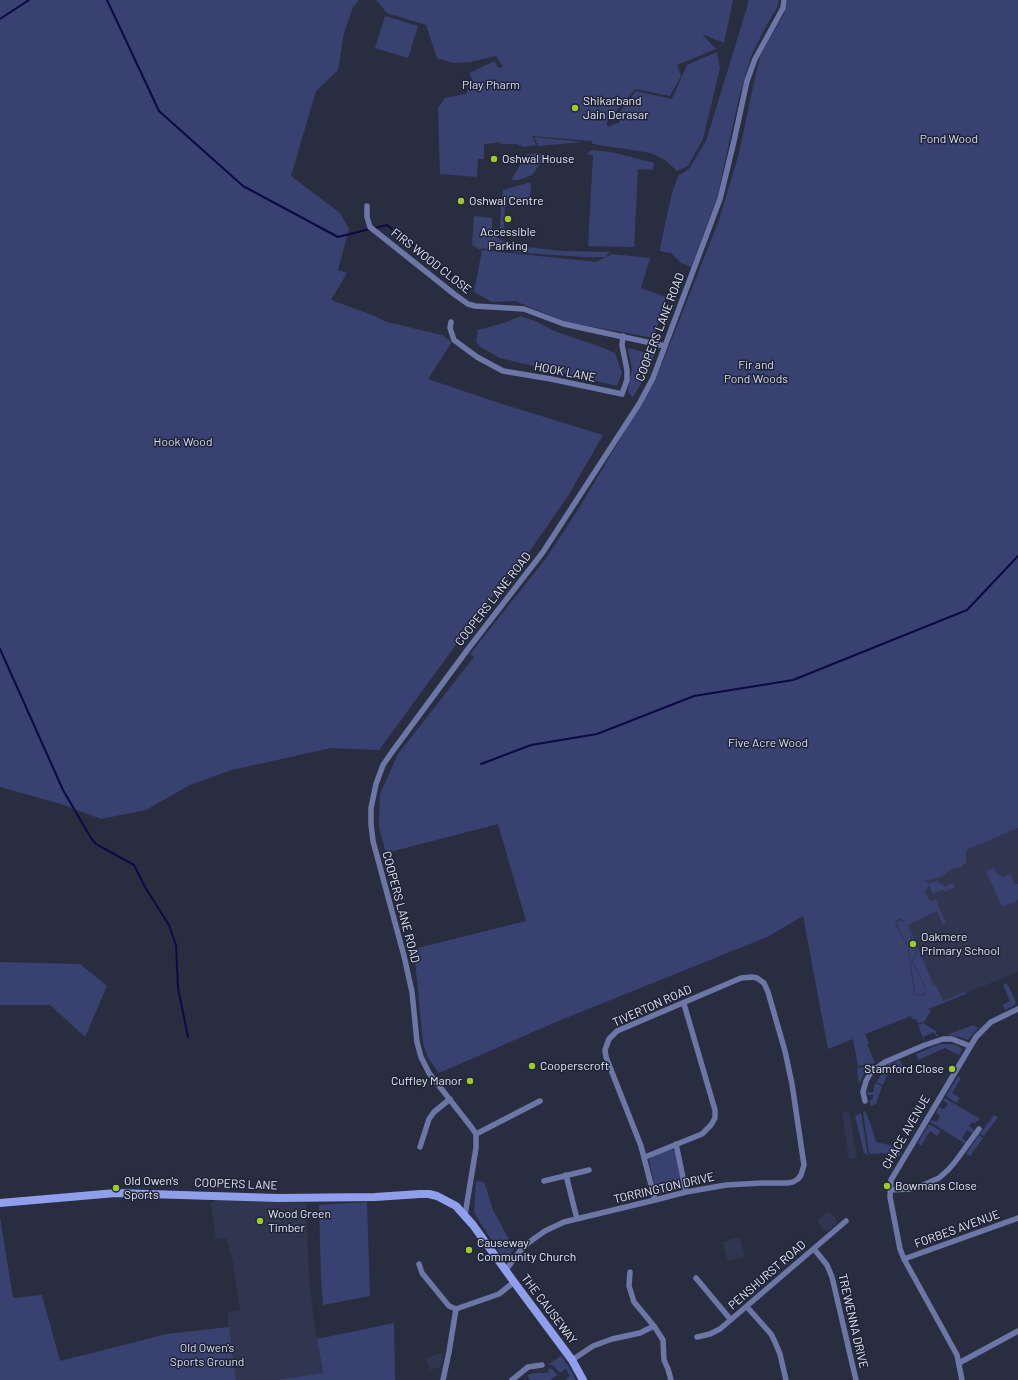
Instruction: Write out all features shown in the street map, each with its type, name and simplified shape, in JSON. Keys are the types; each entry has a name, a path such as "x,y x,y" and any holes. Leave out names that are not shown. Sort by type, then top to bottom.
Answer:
{"main road":[{"name":"COOPERS LANE","path":"0,1203 116,1193 278,1198 375,1197 428,1194 456,1206 465,1216"},
{"name":"THE CAUSEWAY","path":"465,1216 572,1360 583,1380"}],"street":[{"name":"COOPERS LANE ROAD","path":"476,1134 429,1073 421,1057 417,1042 412,992 406,963 373,841 371,808 376,784 383,765 392,752 468,649 543,552 639,404 653,378 720,199 747,81 755,59 783,8 784,0"},
{"name":"FIRS WOOD CLOSE","path":"367,206 367,217 370,227 468,304 475,306 524,308 564,324 665,346"},
{"name":"HOOK LANE","path":"451,322 450,328 454,340 477,357 503,371 551,379 622,394 627,380 628,370 622,345 623,336"},
{"name":"TIVERTON ROAD","path":"655,1200 645,1157 606,1057 605,1050 609,1039 617,1031 745,977 752,977 760,980 764,983 768,992"},
{"name":"TORRINGTON DRIVE","path":"505,1271 520,1251 536,1237 557,1225 686,1192 726,1185 794,1182 801,1175 804,1165 792,1084 785,1050 768,992"},
{"path":"645,1157 702,1134 707,1130 715,1118 715,1110 684,1004"},
{"name":"CHACE AVENUE","path":"962,1380 959,1363 951,1344 904,1259 897,1234 890,1190 891,1180 970,1046 980,1032 991,1022 1018,1009"},
{"path":"865,1101 864,1092 866,1081 871,1072 885,1062 942,1039 952,1039 970,1046"},
{"path":"420,1148 429,1119 434,1112 450,1099"},
{"path":"465,1216 476,1148 476,1134 540,1101"},
{"path":"890,1190 910,1189 939,1178 955,1162 979,1129"},
{"path":"676,1144 686,1192"},
{"path":"544,1180 589,1170"},
{"path":"566,1175 577,1219"},
{"name":"FORBES AVENUE","path":"904,1259 1018,1218"},
{"name":"PENSHURST ROAD","path":"697,1337 716,1332 846,1221"},
{"name":"TREWENNA DRIVE","path":"814,1249 827,1266 832,1277 856,1380"},
{"path":"419,1264 422,1273 450,1306 456,1309 499,1294 514,1282"},
{"path":"630,1272 630,1286 634,1302 654,1326 663,1340 664,1360 671,1380"},
{"path":"696,1278 731,1320"},
{"path":"747,1307 771,1334 780,1354 786,1380"},
{"path":"443,1380 456,1309"},
{"path":"572,1360 594,1346 612,1339 640,1333 654,1326"},
{"path":"959,1363 1018,1331"},
{"path":"512,1380 528,1368 542,1365"}],"shaded area":[{"name":"Oakmere Primary School","path":"1018,828 1018,972 828,1049 804,916"},
{"path":"849,1111 857,1157 849,1159 842,1112"},
{"path":"216,1200 306,1203 309,1276 314,1323 323,1373 277,1380 236,1380 227,1313 240,1310 233,1262 226,1238 216,1239 211,1203"},
{"path":"829,1211 838,1222 826,1232 817,1221"},
{"path":"740,1237 745,1257 728,1261 723,1242"},
{"path":"444,1352 440,1367 430,1370 426,1358"}],"green space":[{"name":"Hook Wood","path":"0,0 359,0 353,7 344,33 338,70 316,91 291,176 340,213 349,229 338,270 347,273 331,300 387,322 442,335 452,342 428,379 499,403 603,435 568,496 532,548 466,631 379,750 331,748 232,770 190,785 146,810 101,819 61,804 0,787"},
{"name":"Play Pharm","path":"376,0 733,0 724,43 702,34 716,49 677,65 681,76 670,96 635,89 606,123 608,127 620,122 618,114 636,91 672,99 687,65 717,52 720,68 703,139 688,166 677,171 665,160 651,153 593,144 591,140 532,136 536,145 524,147 516,144 501,144 499,142 484,144 484,159 478,159 477,177 440,174 438,108 445,98 466,94 473,80 469,73 495,61 498,68 503,67 496,56 470,62 453,63 437,58 426,25 387,13"},
{"path":"748,0 779,0 777,8 751,56 739,98 717,198 691,267 681,263 671,253 660,251 661,243 672,193 678,176 689,169 706,141"},
{"path":"788,0 1018,0 1018,828 966,850 966,862 961,867 954,868 940,877 925,880 929,884 937,881 945,887 953,883 955,887 945,892 943,890 933,894 929,885 925,891 930,901 936,899 946,924 943,925 937,911 908,925 934,986 936,985 943,1001 965,992 966,994 928,1009 931,1011 924,1022 918,1023 916,1019 912,1019 911,1016 865,1034 869,1043 867,1044 875,1063 858,1066 853,1039 828,1049 803,916 767,937 556,1022 439,1073 428,1058 423,1043 414,949 526,921 498,824 386,853 379,827 380,794 398,754 474,657 470,654 547,557 579,508 656,379 719,220 739,153 761,54 784,14","holes":["899,919 902,919 917,950 913,962 925,985 926,992 923,996 918,996 914,993 908,948 895,923"]},
{"path":"385,16 418,26 408,58 375,48"},
{"path":"534,137 583,142 538,146"},
{"path":"593,150 611,152 654,163 653,170 638,169 634,247 588,246 593,155 587,154"},
{"path":"536,153 544,154 542,161 532,175 519,180 511,180 526,155"},
{"path":"530,183 531,185 530,198 526,201 502,200 503,190"},
{"path":"501,205 505,205 504,232 502,232 500,228"},
{"path":"474,216 492,218 493,233 502,241 528,247 561,251 610,252 605,257 584,257 511,252 511,249 501,248 479,249 472,245"},
{"path":"482,250 596,262 612,254 650,258 641,288 666,297 654,338 566,322 515,301 492,302 474,292"},
{"path":"521,316 554,331 615,353 622,373 617,386 500,358 479,346 476,341 478,330 504,323"},
{"path":"628,348 654,355 645,377 633,397 628,390 632,369"},
{"path":"994,868 997,874 1004,877 1007,874 1011,875 1014,884 1018,884 1018,900 1002,907 986,871"},
{"path":"900,920 904,922 916,949 912,962 926,991 922,995 915,993 909,949 897,924 897,921"},
{"path":"0,962 80,964 107,986 85,1037 50,1005 0,1005"},
{"path":"1007,983 1016,1002 1015,1005 1005,1010 1003,1005 1010,1001 1003,985"},
{"path":"923,1023 936,1031 936,1034 939,1036 937,1037 934,1032 923,1037 925,1042 918,1025"},
{"path":"973,1025 978,1028 968,1040 947,1035"},
{"path":"940,1044 956,1045 962,1050 959,1055 945,1048 918,1060 916,1054"},
{"path":"900,1060 904,1069 901,1073 891,1068 893,1063"},
{"path":"892,1062 883,1085 876,1082 883,1073 880,1068"},
{"path":"872,1065 863,1075 859,1085 857,1068"},
{"path":"958,1076 961,1078 952,1093 960,1098 957,1103 946,1096"},
{"path":"875,1083 882,1086 876,1104 871,1106 869,1101 873,1099 873,1095 868,1095 866,1092 873,1092"},
{"path":"945,1098 980,1119 975,1123 972,1122 969,1126 974,1131 973,1133 967,1130 962,1138 966,1141 966,1144 930,1122 932,1120 937,1122 940,1116 936,1113 939,1107 944,1109 948,1104 943,1100"},
{"path":"865,1111 876,1142 889,1145 902,1152 899,1156 895,1157 883,1153 869,1153 863,1112"},
{"path":"861,1113 868,1156 864,1153 855,1116"},
{"path":"994,1115 998,1117 984,1136 980,1134"},
{"path":"929,1124 941,1131 937,1136 930,1131 921,1146 918,1143"},
{"path":"979,1135 983,1138 970,1156 966,1154"},
{"path":"671,1149 675,1151 682,1185 677,1190 659,1194 656,1192 649,1160 652,1157"},
{"path":"478,1181 485,1184 493,1210 514,1249 507,1259 503,1258 474,1213 476,1182"},
{"path":"367,1202 370,1296 323,1305 319,1205"},
{"name":"Old Owen's Sports Ground","path":"0,1217 13,1298 42,1295 60,1361 167,1334 229,1327 236,1380 0,1380"},
{"path":"394,1323 395,1380 277,1380 323,1373 317,1339"},
{"path":"561,1356 576,1380 565,1380 570,1376 566,1369 560,1373 554,1366 549,1364"},
{"path":"549,1368 557,1375 550,1380 530,1380 527,1375 534,1373 548,1373"}],"waterway":[{"path":"0,19 29,0"},
{"path":"107,0 159,111 243,186 338,237 370,229"},
{"path":"374,228 387,225 451,275"},
{"path":"481,764 531,745 597,734 694,696 793,680 967,610 1018,556"},
{"path":"0,649 63,790 91,838 96,844 134,865 145,887 169,925 176,945 178,988 188,1037"}],"place":[{"name":"Shikarband Jain Derasar","path":"575,108"},
{"name":"Oshwal House","path":"494,159"},
{"name":"Oshwal Centre","path":"461,201"},
{"name":"Accessible Parking","path":"508,219"},
{"name":"Oakmere Primary School","path":"913,944"},
{"name":"Cooperscroft","path":"532,1066"},
{"name":"Stamford Close","path":"952,1069"},
{"name":"Cuffley Manor","path":"470,1081"},
{"name":"Bowmans Close","path":"887,1186"},
{"name":"Old Owen's Sports","path":"116,1188"},
{"name":"Wood Green Timber","path":"260,1221"},
{"name":"Causeway Community Church","path":"469,1250"}],"park label":[{"name":"Pond Wood","path":"949,139"},
{"name":"Fir and Pond Woods","path":"756,372"},
{"name":"Five Acre Wood","path":"768,743"}]}
